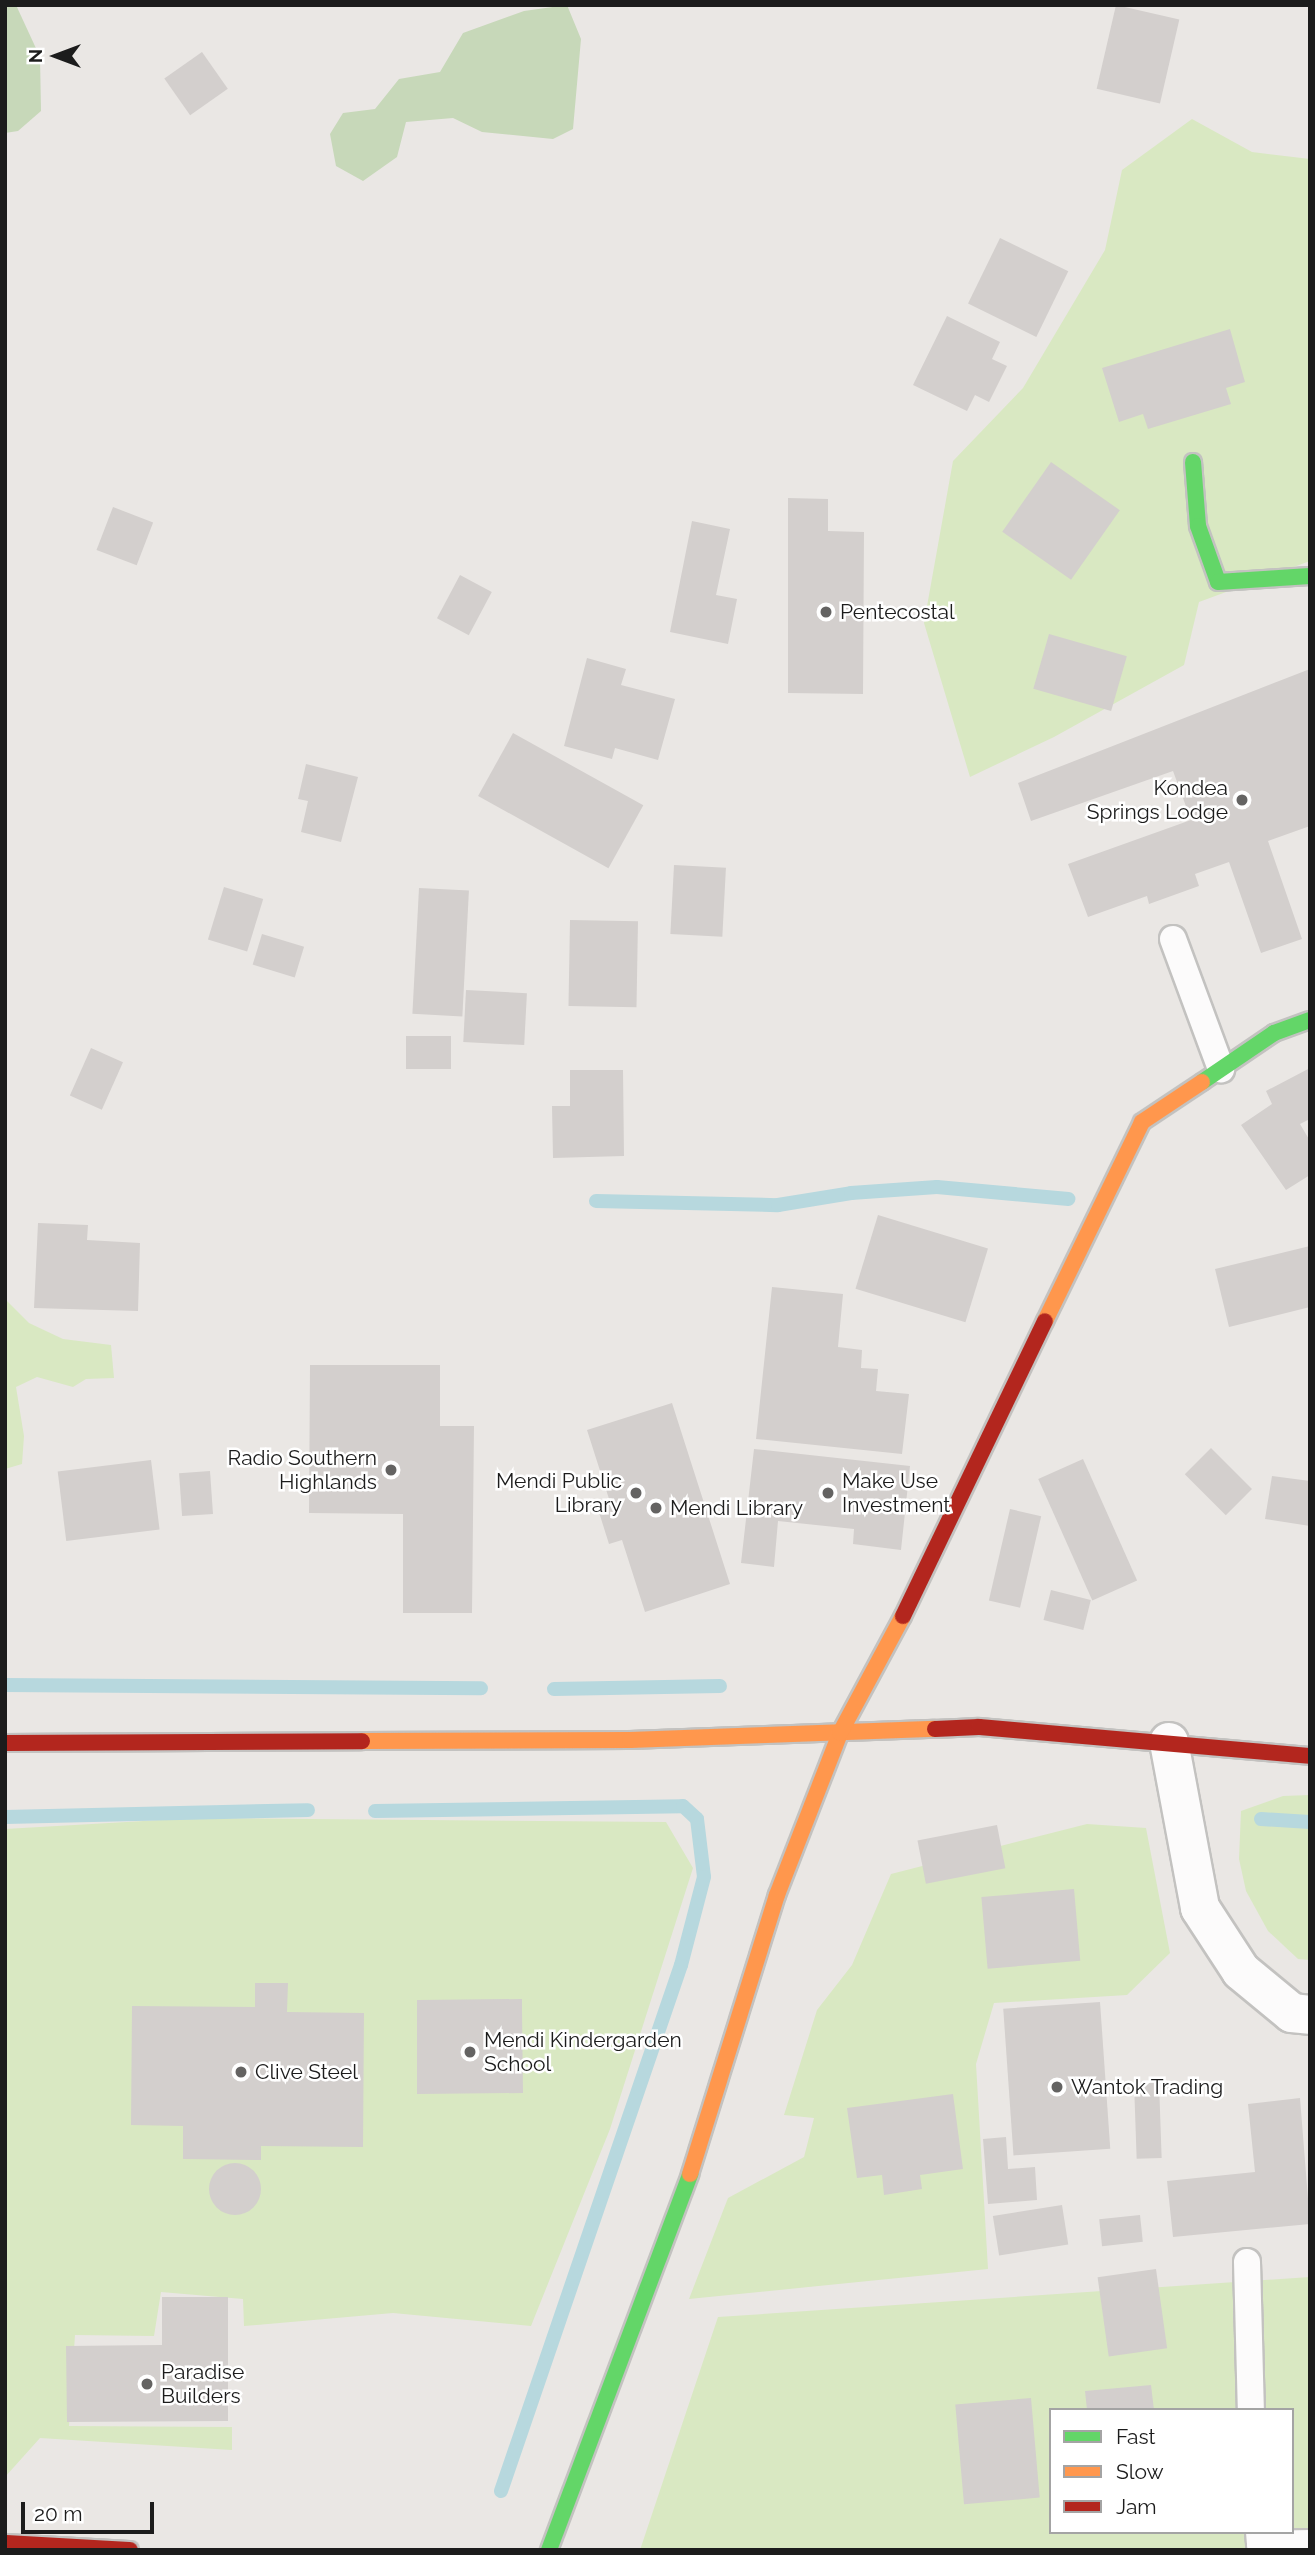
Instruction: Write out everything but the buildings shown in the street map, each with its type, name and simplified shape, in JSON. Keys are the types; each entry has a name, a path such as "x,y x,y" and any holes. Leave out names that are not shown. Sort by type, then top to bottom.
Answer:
{"street":[{"path":"1193,461 1198,526 1219,582 1310,576"},
{"path":"549,2550 706,2131 776,1895 840,1733 895,1632 1142,1122 1274,1033 1310,1020"},
{"path":"5,1743 618,1741 979,1727 1310,1756"},
{"path":"1169,1742 1200,1908 1241,1971 1292,2013 1310,2015"},
{"path":"5,2543 129,2550"}],"lane":[{"path":"1173,939 1221,1069"},
{"path":"1247,2262 1251,2408"},
{"path":"1259,2534 1260,2544 1310,2543"}],"green space":[{"path":"5,5 16,5 40,57 41,111 18,131 5,133"},
{"path":"567,5 581,39 573,129 553,139 482,132 453,118 406,122 397,157 363,181 336,166 330,134 343,113 375,109 399,79 440,72 463,33 524,11"},
{"path":"1192,119 1252,152 1310,159 1310,561 1199,602 1184,665 1054,737 970,777 924,623 953,461 1023,388 1105,250 1122,170"},
{"path":"5,1299 29,1323 63,1339 111,1345 114,1378 86,1379 73,1387 37,1377 16,1387 24,1436 22,1464 5,1469"},
{"path":"1310,1795 1310,1960 1298,1959 1268,1931 1246,1891 1239,1859 1241,1811 1283,1796"},
{"path":"196,1818 666,1822 693,1868 610,2129 531,2326 393,2313 244,2326 243,2299 161,2292 154,2336 75,2335 69,2426 232,2427 232,2450 40,2438 5,2477 5,1829"},
{"path":"1087,1824 1146,1828 1170,1953 1127,1995 994,2003 976,2064 988,2269 689,2299 728,2198 804,2157 814,2118 784,2115 817,2010 852,1965 891,1874"},
{"path":"1310,2277 1310,2550 640,2550 718,2317"}],"waterway":[{"path":"596,1201 778,1205 851,1193 937,1187 1068,1199"},
{"path":"5,1685 481,1688"},
{"path":"554,1689 720,1686"},
{"path":"375,1811 683,1806 697,1819 704,1877 681,1965 501,2491"},
{"path":"5,1817 308,1810"},
{"path":"1261,1819 1310,1822"}],"traffic: fast":[{"path":"1193,462 1198,526 1218,582 1310,576"},
{"path":"1202,1082 1274,1033 1310,1020"},
{"path":"549,2550 690,2174"}],"traffic: slow":[{"path":"1045,1321 1142,1122 1202,1082"},
{"path":"690,2174 777,1895 840,1733 903,1616"},
{"path":"362,1741 630,1740 935,1729"}],"traffic: jam":[{"path":"903,1616 1045,1321"},
{"path":"935,1729 979,1727 1310,1756"},
{"path":"5,1743 362,1741"},
{"path":"5,2543 130,2550"}],"place":[{"name":"Pentecostal","path":"826,612"},
{"name":"Kondea Springs Lodge","path":"1242,800"},
{"name":"Radio Southern Highlands","path":"391,1470"},
{"name":"Mendi Public Library","path":"636,1493"},
{"name":"Make Use Investment","path":"828,1493"},
{"name":"Mendi Library","path":"656,1508"},
{"name":"Mendi Kindergarden School","path":"470,2052"},
{"name":"Clive Steel","path":"241,2072"},
{"name":"Wantok Trading","path":"1057,2087"},
{"name":"Paradise Builders","path":"147,2384"}]}
